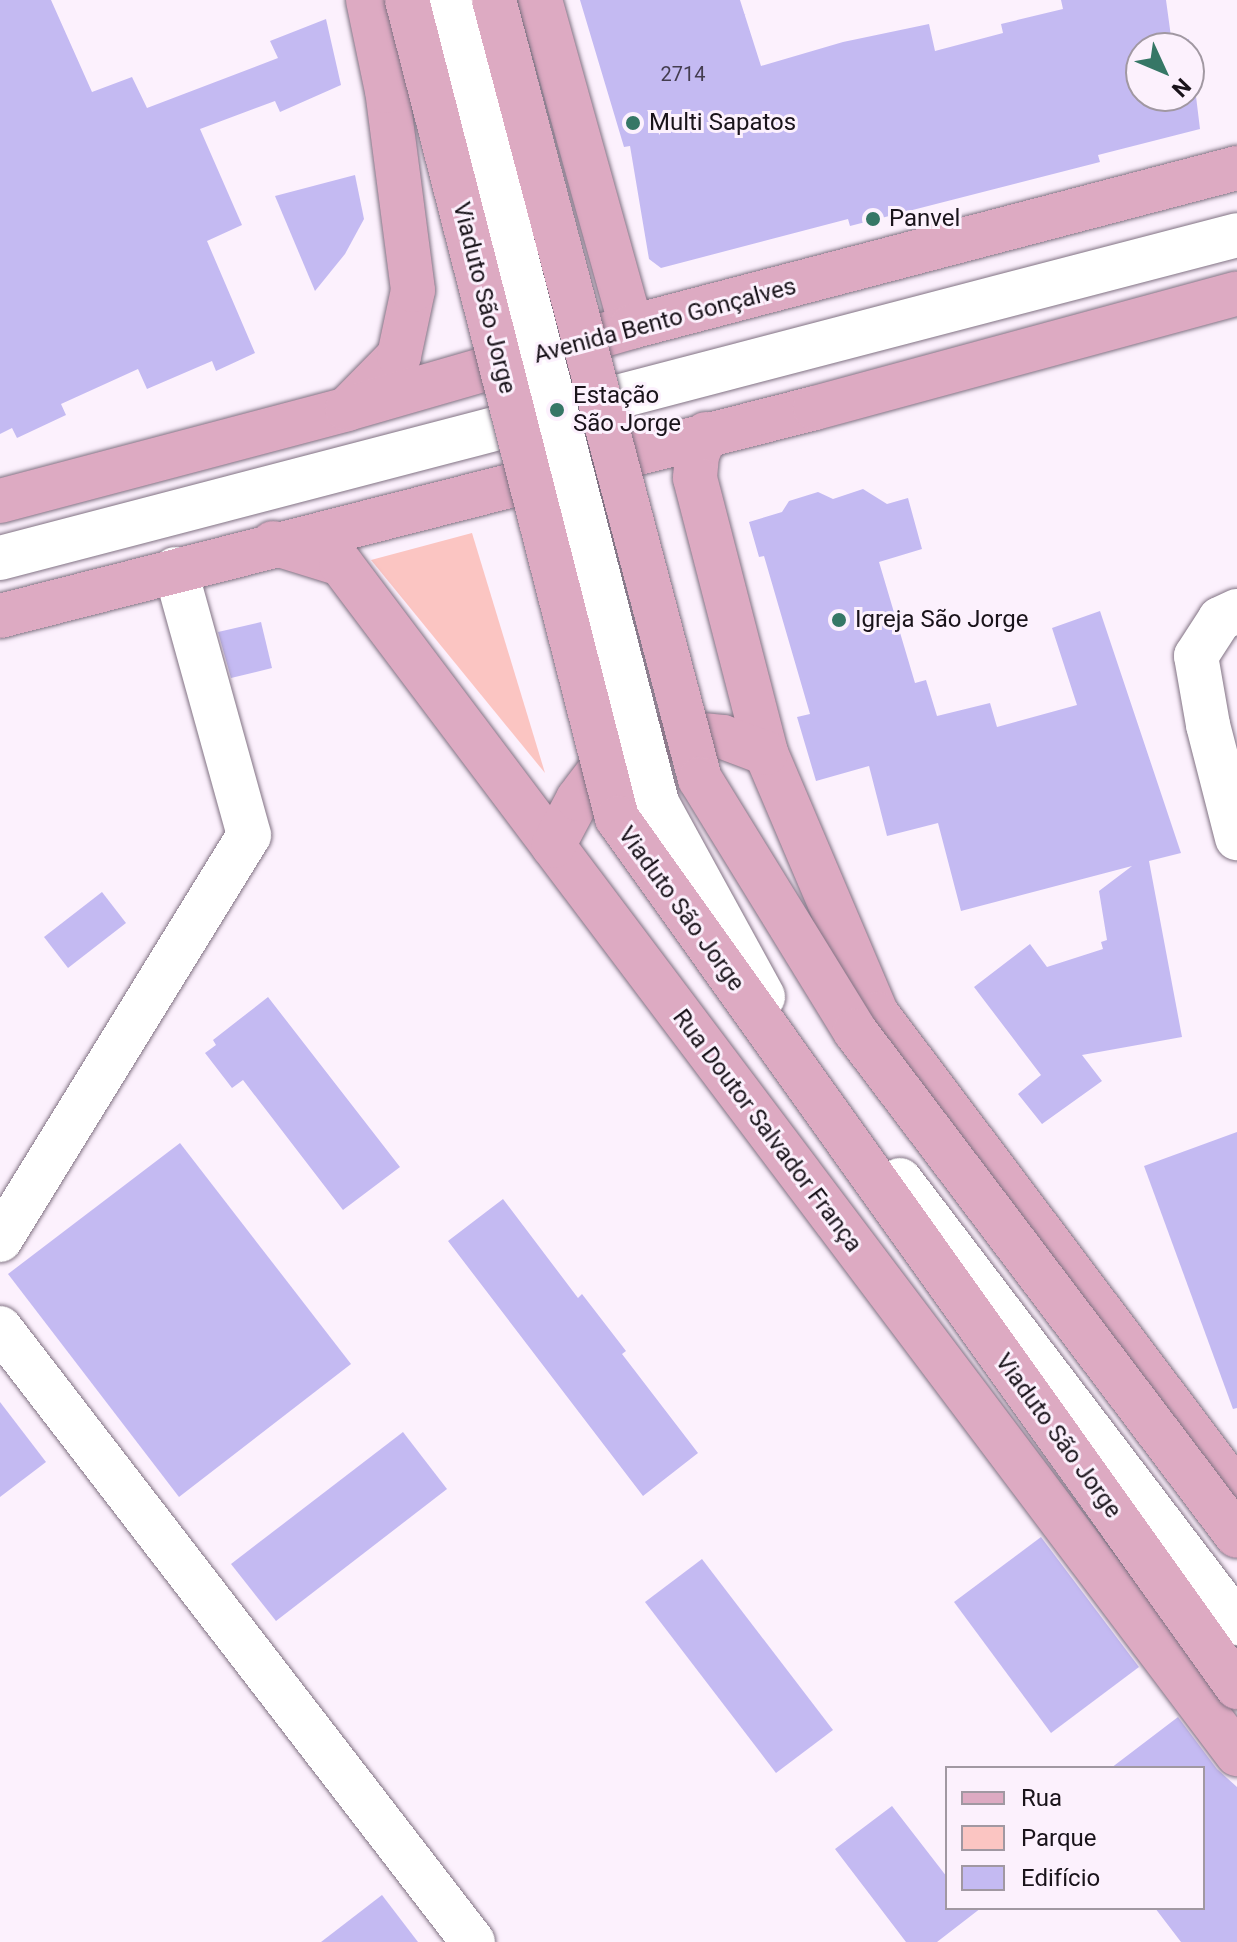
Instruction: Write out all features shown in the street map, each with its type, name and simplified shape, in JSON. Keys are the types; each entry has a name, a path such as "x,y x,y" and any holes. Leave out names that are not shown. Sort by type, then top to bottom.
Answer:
{"main road":[{"path":"347,409 399,356 413,290 387,91 368,0"},
{"name":"Viaduto São Jorge","path":"407,0 617,818 1237,1687"},
{"path":"494,0 700,779 855,1031 1237,1536"},
{"path":"540,0 631,327"},
{"path":"387,91 427,108 468,115 512,92 554,48"},
{"name":"Avenida Bento Gonçalves","path":"0,501 347,409 631,327 1237,168"},
{"path":"0,616 1237,293"},
{"path":"706,434 697,455 695,478 766,753 877,1014 1237,1492"},
{"name":"Rua Doutor Salvador França","path":"273,543 341,564 1237,1754"},
{"path":"553,846 578,799 610,757 681,733 723,737 766,753"}],"lane":[{"name":"Viaduto São Jorge","path":"450,0 657,803 768,1006 1237,1623"},
{"path":"0,558 1237,235"},
{"path":"0,1240 249,835 175,569"},
{"path":"1237,611 1220,619 1196,656 1208,725 1237,838"},
{"path":"0,1328 473,1942"}],"green space":[{"path":"472,533 545,773 371,560"}],"building":[{"path":"0,0 51,0 92,92 132,77 147,108 278,58 270,41 326,19 341,85 280,112 275,101 200,129 242,225 207,241 255,353 216,371 212,361 147,389 138,369 61,404 66,415 17,438 12,428 0,434"},
{"path":"580,0 740,0 761,66 843,42 929,24 935,51 1003,33 1001,24 1063,9 1061,0 1166,0 1170,32 1125,32 1125,112 1198,112 1200,129 1098,155 1100,162 850,226 848,219 661,268 649,259 630,146 624,147"},
{"path":"355,175 364,219 345,254 315,291 275,196"},
{"path":"863,489 887,504 908,498 922,549 879,562 915,683 926,680 937,716 990,703 997,727 1077,705 1052,628 1100,611 1181,853 1149,861 1182,1037 1082,1055 1102,1081 1042,1124 1018,1094 1041,1075 974,987 1030,944 1047,967 1103,949 1101,942 1107,940 1099,891 1132,866 961,911 938,823 887,836 869,766 816,781 797,717 810,714 764,556 759,557 749,522 782,512 789,501 818,492 833,499"},
{"path":"261,622 272,668 231,678 218,632"},
{"path":"102,892 126,923 68,968 44,937"},
{"path":"268,997 400,1167 343,1210 243,1080 232,1088 205,1053 216,1045 213,1040"},
{"path":"1237,1132 1237,1408 1233,1409 1144,1166"},
{"path":"180,1143 351,1364 179,1497 8,1274"},
{"path":"503,1199 578,1298 582,1294 626,1351 622,1354 698,1453 643,1496 448,1241"},
{"path":"0,1402 46,1462 0,1497"},
{"path":"403,1432 447,1489 276,1621 231,1564"},
{"path":"1041,1537 1139,1667 1051,1733 954,1602"},
{"path":"702,1559 833,1730 776,1773 645,1602"},
{"path":"1178,1717 1217,1769 1237,1787 1237,1942 1181,1942 1157,1910 1205,1910 1205,1766 1114,1766"},
{"path":"892,1806 945,1874 945,1910 978,1910 937,1942 906,1942 835,1849"},
{"path":"382,1895 418,1942 321,1942"}],"place":[{"name":"Multi Sapatos","path":"633,123"},
{"name":"Panvel","path":"873,219"},
{"name":"Estação São Jorge","path":"557,410"},
{"name":"Igreja São Jorge","path":"839,620"}]}
